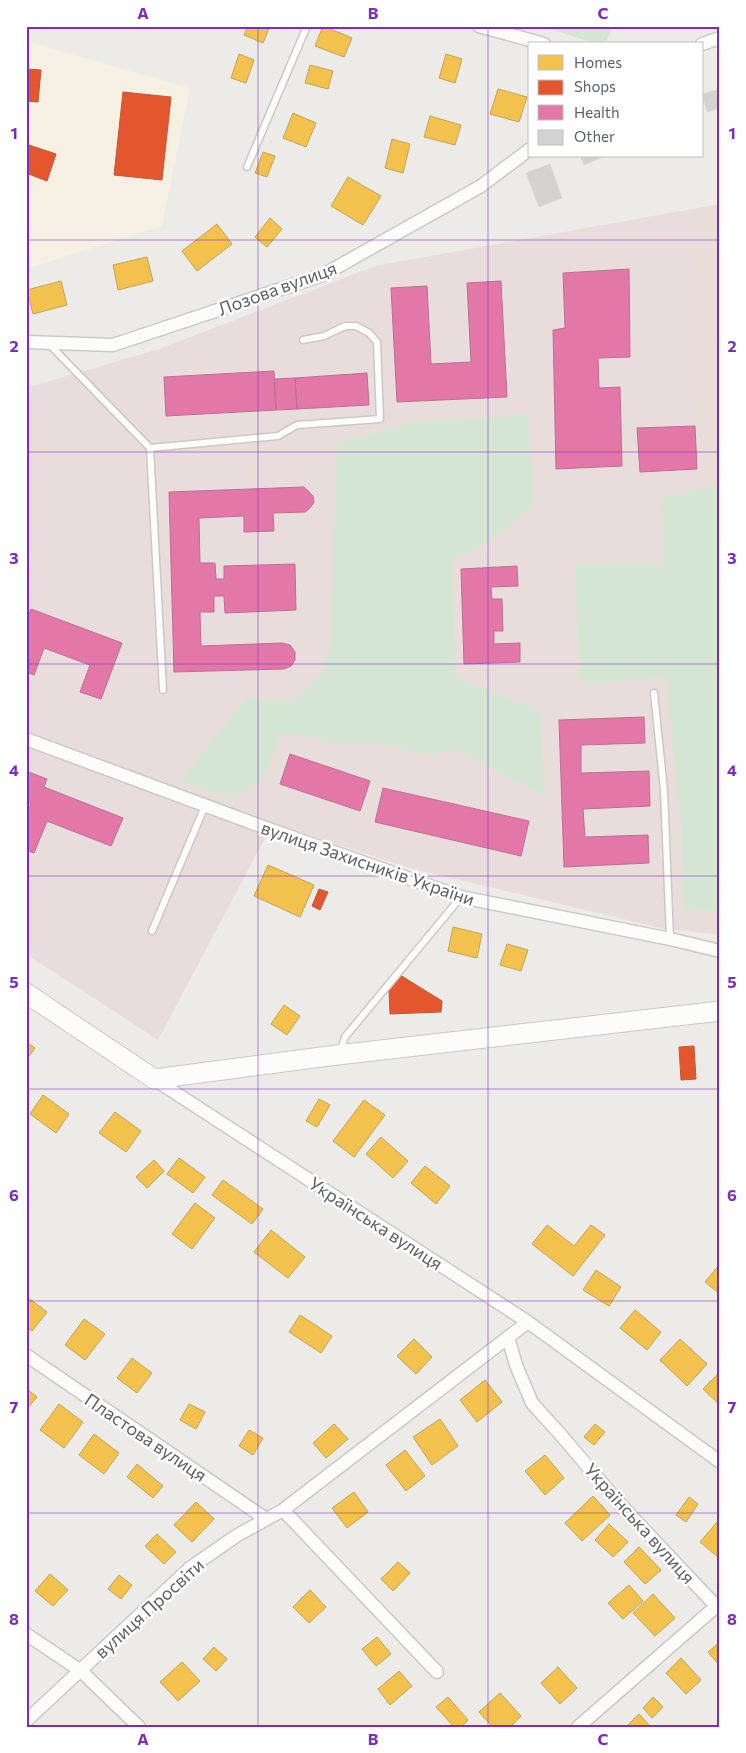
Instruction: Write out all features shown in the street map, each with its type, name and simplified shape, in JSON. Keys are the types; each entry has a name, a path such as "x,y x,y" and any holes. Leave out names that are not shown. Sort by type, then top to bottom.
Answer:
{"main road":[{"name":"Українська вулиця","path":"26,993 154,1079"},
{"path":"154,1079 339,1055 720,1011"}],"street":[{"path":"479,26 537,42"},
{"path":"704,43 720,38"},
{"name":"Лозова вулиця","path":"26,342 113,345 323,275 481,186 528,151"},
{"name":"вулиця Захисників України","path":"26,740 461,897 670,939 720,952"},
{"name":"Українська вулиця","path":"154,1079 528,1322 720,1462"},
{"name":"вулиця Просвіти","path":"26,1721 190,1568 236,1536 283,1510 528,1322"},
{"name":"Українська вулиця","path":"508,1337 516,1366 532,1403 618,1502 718,1604"},
{"name":"Пластова вулиця","path":"26,1355 266,1519"},
{"path":"283,1510 437,1672"},
{"path":"578,1727 718,1604"},
{"path":"26,1634 81,1670 139,1727"}],"lane":[{"path":"247,167 308,26"},
{"path":"150,448 278,436 297,425 380,419 377,342 369,334 356,326 345,326 324,336 304,340"},
{"path":"47,343 150,448 163,690"},
{"path":"654,693 664,790 670,939"},
{"path":"152,930 205,806"},
{"path":"339,1055 345,1037 461,897"}],"shaded area":[{"path":"26,41 190,88 162,226 26,269"},
{"path":"720,204 720,935 665,929 409,868 273,823 158,1040 26,954 26,388 159,349 375,266"}],"green space":[{"path":"541,26 613,26 606,42 591,42"},
{"path":"528,415 533,505 490,542 451,560 456,678 540,710 545,798 459,750 427,755 382,744 336,744 298,735 280,735 263,778 234,799 180,782 246,698 294,700 319,678 331,648 337,443 412,422"},
{"path":"720,484 720,665 715,674 720,682 720,911 683,909 682,829 666,677 581,684 574,565 664,564 662,498"}],"building: Homes":[{"path":"248,26 270,26 263,43 244,35"},
{"path":"323,26 352,38 344,57 315,46"},
{"path":"239,54 254,60 246,83 231,78"},
{"path":"446,54 462,59 455,83 439,78"},
{"path":"310,65 333,71 328,89 305,83"},
{"path":"498,89 527,97 519,122 490,114"},
{"path":"293,113 316,123 306,147 283,138"},
{"path":"430,116 461,125 455,145 424,137"},
{"path":"392,139 410,144 403,173 385,168"},
{"path":"263,152 275,156 267,177 255,173"},
{"path":"348,177 381,196 363,225 331,206"},
{"path":"270,218 282,229 267,247 255,237"},
{"path":"217,224 232,244 197,271 182,251"},
{"path":"147,257 153,281 118,290 113,265"},
{"path":"61,281 67,305 33,314 27,290"},
{"path":"268,865 314,885 300,917 254,896"},
{"path":"453,927 482,934 477,958 448,951"},
{"path":"507,944 528,950 521,971 500,965"},
{"path":"284,1005 300,1016 287,1035 271,1024"},
{"path":"26,1042 35,1048 26,1060"},
{"path":"43,1095 69,1114 56,1133 30,1114"},
{"path":"319,1099 330,1105 317,1127 306,1121"},
{"path":"364,1100 385,1115 354,1157 333,1141"},
{"path":"115,1112 141,1131 126,1152 99,1133"},
{"path":"381,1137 408,1161 393,1178 366,1154"},
{"path":"179,1158 205,1177 193,1193 167,1174"},
{"path":"154,1160 164,1171 147,1188 136,1177"},
{"path":"425,1166 450,1186 436,1204 411,1183"},
{"path":"223,1180 263,1209 252,1224 212,1195"},
{"path":"195,1203 215,1218 192,1249 172,1234"},
{"path":"547,1225 574,1246 591,1225 605,1235 573,1276 532,1244"},
{"path":"271,1230 305,1257 288,1278 254,1252"},
{"path":"720,1264 720,1294 705,1282"},
{"path":"596,1270 621,1287 609,1306 583,1290"},
{"path":"27,1297 47,1312 32,1331 26,1327"},
{"path":"635,1310 661,1332 647,1350 620,1328"},
{"path":"300,1315 332,1336 321,1353 289,1332"},
{"path":"84,1319 105,1334 85,1360 65,1345"},
{"path":"414,1339 432,1357 416,1374 397,1356"},
{"path":"680,1339 707,1364 687,1386 660,1360"},
{"path":"132,1358 152,1373 137,1393 117,1378"},
{"path":"720,1372 720,1405 703,1389"},
{"path":"485,1380 502,1402 477,1422 460,1400"},
{"path":"26,1388 37,1397 26,1410"},
{"path":"59,1404 83,1422 64,1448 40,1430"},
{"path":"189,1404 205,1412 196,1429 180,1420"},
{"path":"440,1419 458,1446 432,1465 413,1437"},
{"path":"334,1424 348,1439 326,1458 313,1443"},
{"path":"595,1424 605,1432 594,1445 584,1437"},
{"path":"249,1430 263,1438 253,1455 239,1446"},
{"path":"94,1434 119,1453 104,1474 79,1455"},
{"path":"405,1450 425,1476 406,1491 386,1465"},
{"path":"545,1455 564,1478 545,1495 525,1471"},
{"path":"137,1464 163,1486 153,1498 127,1477"},
{"path":"354,1492 368,1512 347,1528 332,1508"},
{"path":"593,1496 610,1515 582,1541 565,1523"},
{"path":"689,1497 698,1504 686,1522 676,1515"},
{"path":"196,1502 214,1519 192,1542 174,1525"},
{"path":"718,1521 720,1522 719,1558 700,1542"},
{"path":"609,1524 628,1542 613,1557 595,1540"},
{"path":"157,1534 176,1552 164,1564 145,1546"},
{"path":"639,1547 661,1570 645,1584 624,1562"},
{"path":"398,1562 410,1573 393,1591 381,1579"},
{"path":"50,1574 68,1590 53,1606 35,1591"},
{"path":"119,1575 132,1585 121,1599 108,1589"},
{"path":"629,1585 643,1601 623,1619 608,1603"},
{"path":"310,1590 326,1607 309,1623 293,1607"},
{"path":"653,1594 675,1618 655,1636 633,1613"},
{"path":"377,1637 391,1654 376,1666 362,1649"},
{"path":"720,1642 720,1666 708,1652"},
{"path":"214,1647 227,1659 216,1671 203,1659"},
{"path":"681,1658 701,1680 686,1694 666,1673"},
{"path":"182,1662 200,1681 178,1701 160,1682"},
{"path":"558,1667 577,1688 560,1704 541,1683"},
{"path":"399,1671 412,1686 390,1705 378,1689"},
{"path":"500,1693 521,1716 510,1727 493,1727 479,1712"},
{"path":"448,1697 468,1720 461,1727 454,1727 436,1707"},
{"path":"653,1697 663,1707 652,1718 643,1708"},
{"path":"639,1714 651,1727 626,1727"}],"building: Shops":[{"path":"26,69 41,70 38,102 26,101"},
{"path":"123,92 171,97 162,180 114,175"},
{"path":"26,144 56,154 47,181 26,173"},
{"path":"319,889 328,892 320,910 312,906"},
{"path":"400,975 442,1001 441,1012 390,1014 389,990"},
{"path":"694,1046 696,1079 681,1080 679,1047"}],"building: Health":[{"path":"629,269 630,357 598,358 599,388 620,387 622,466 556,469 553,330 565,328 563,273"},
{"path":"501,281 507,397 397,402 391,288 427,286 431,364 471,362 467,283"},
{"path":"274,371 276,410 166,416 164,377"},
{"path":"367,373 369,405 297,409 295,378"},
{"path":"295,378 297,409 276,410 274,379"},
{"path":"695,426 697,469 640,472 637,428"},
{"path":"304,487 313,496 314,502 310,508 305,512 273,513 274,531 244,532 244,516 199,518 200,563 215,563 216,579 224,579 224,566 295,564 296,610 225,613 224,596 214,596 214,612 200,612 201,646 282,643 290,645 295,652 295,660 291,666 284,669 174,672 169,492"},
{"path":"517,566 518,586 491,587 492,599 502,599 503,631 494,631 494,644 520,643 520,662 464,664 461,569"},
{"path":"31,609 122,643 101,699 80,692 90,665 44,648 34,675 26,672 26,621"},
{"path":"644,717 645,743 581,745 581,773 649,771 650,806 583,809 585,837 648,835 649,863 564,867 559,720"},
{"path":"290,754 370,781 360,811 280,784"},
{"path":"26,771 47,779 44,787 123,818 111,846 47,821 34,853 26,850 26,815 31,804 26,802"},
{"path":"383,788 529,821 521,856 375,822"}],"building: Other":[{"path":"720,89 720,108 707,112 704,93"},
{"path":"581,158 600,158 584,165"},
{"path":"550,164 562,198 539,207 526,173"}]}
